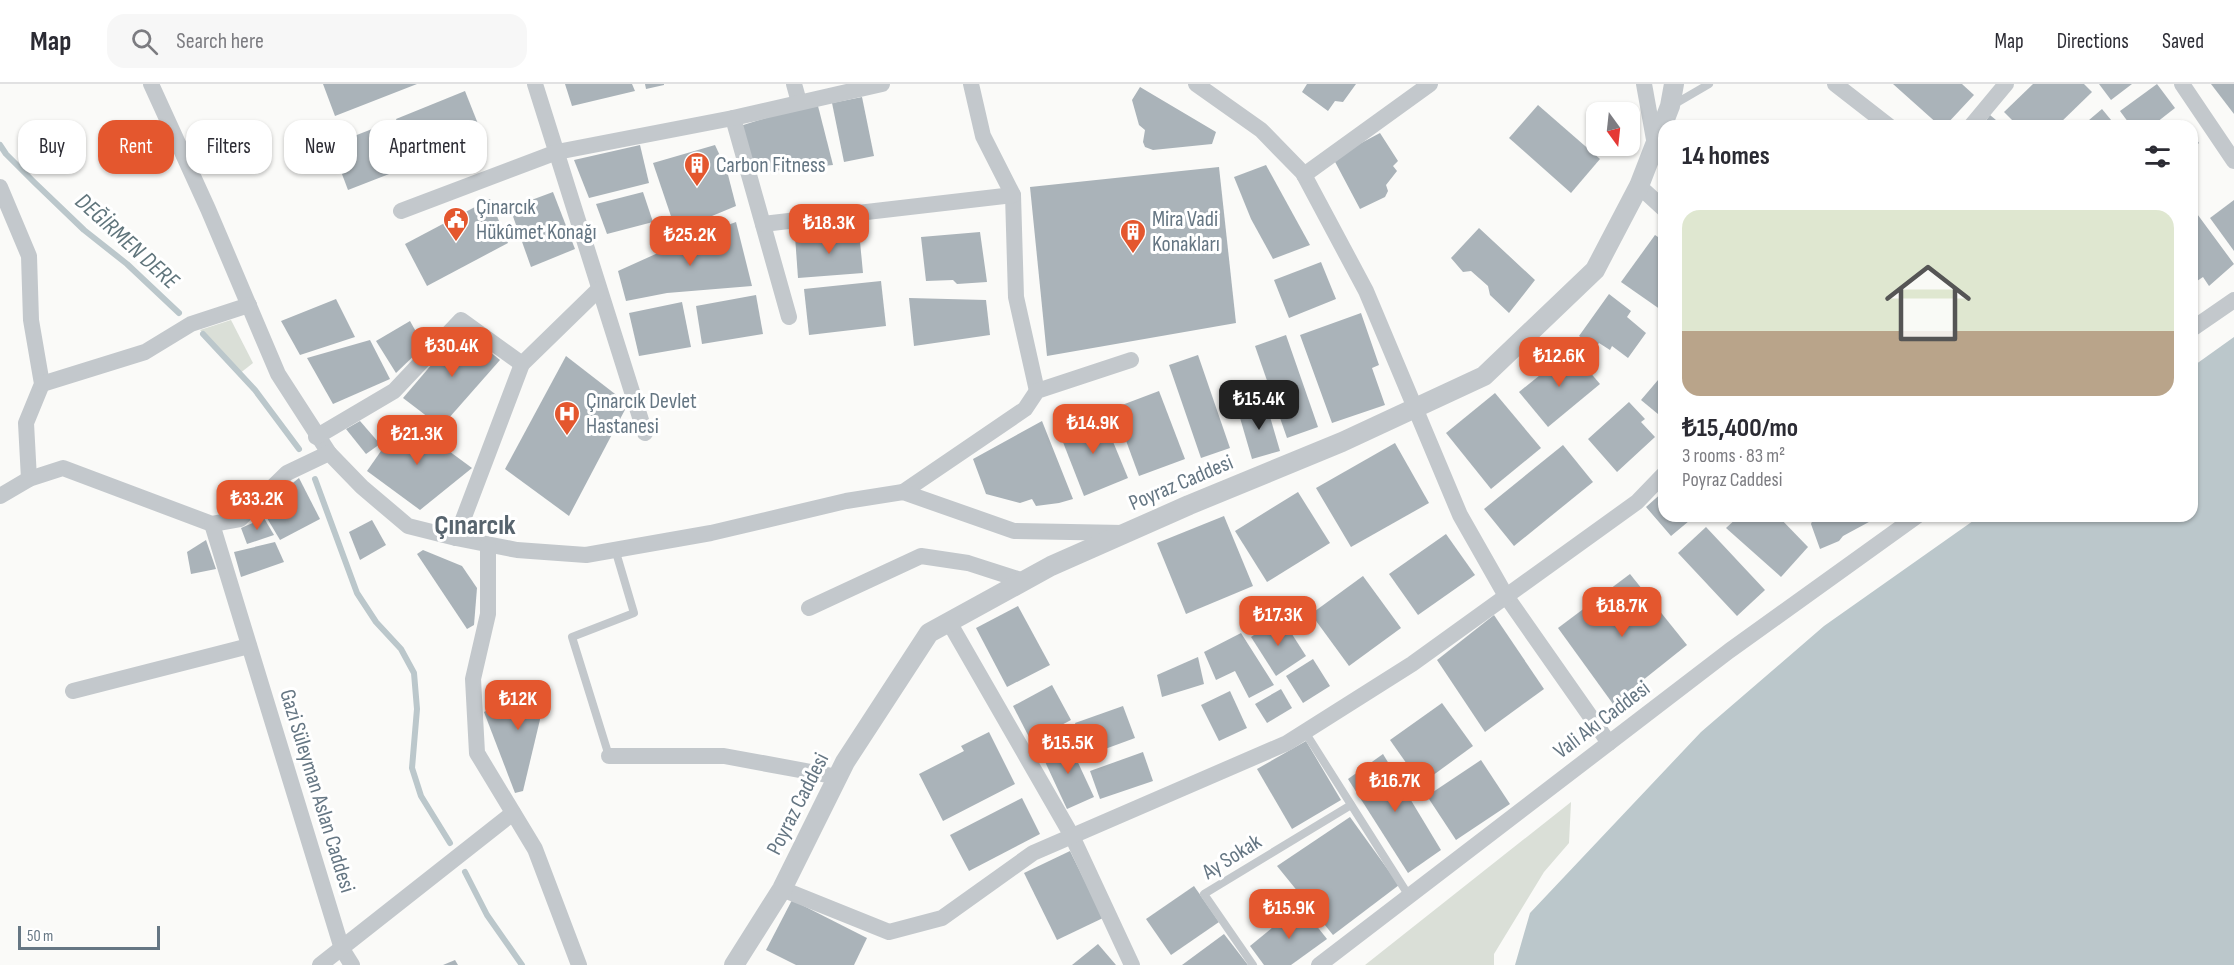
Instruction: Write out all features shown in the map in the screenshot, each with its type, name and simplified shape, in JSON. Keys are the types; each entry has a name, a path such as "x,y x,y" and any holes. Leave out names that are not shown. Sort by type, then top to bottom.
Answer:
{"street":[{"path":"151,84 208,209 278,374 316,437 329,453 362,487 408,526 518,550 586,555 711,533 846,501 903,492 1025,409 1036,391 1131,360"},
{"path":"535,84 645,433"},
{"path":"794,84 799,102"},
{"path":"401,211 557,152 733,118 882,84"},
{"path":"971,84 983,136 1013,195 1016,297 1036,391"},
{"path":"1196,84 1261,130 1304,175 1366,291 1460,515 1506,596 1609,743"},
{"path":"1304,175 1430,84"},
{"path":"1644,84 1655,145"},
{"name":"Poyraz Caddesi","path":"1665,120 1671,106 1674,84"},
{"path":"1835,84 1881,120"},
{"path":"1976,120 2006,84"},
{"path":"2182,84 2234,161"},
{"path":"733,118 789,317"},
{"name":"Poyraz Caddesi","path":"734,965 782,889 838,777 928,633 1051,566 1189,505 1342,442 1484,376 1595,270 1639,186 1658,138"},
{"path":"1639,186 1658,203"},
{"path":"0,187 29,256 31,320 42,384 26,423 29,479"},
{"path":"763,224 1013,195"},
{"path":"456,538 522,364 600,289"},
{"path":"2198,325 2234,300"},
{"path":"42,384 145,352 191,324 249,305"},
{"path":"316,437 394,391 460,320 522,364"},
{"path":"0,496 29,479 63,468 212,524 240,519 288,473 329,453"},
{"path":"782,889 889,932 942,918 1033,853 1287,743 1305,732 1412,664 1637,502 1658,480"},
{"path":"903,492 1014,531 1125,533"},
{"name":"Vali Akı Caddesi","path":"1319,965 1729,651 1909,522"},
{"name":"Gazi Süleyman Aslan Caddesi","path":"212,524 342,948 352,965"},
{"path":"488,544 488,614 473,679 477,753 535,849 579,965"},
{"path":"809,608 921,556 968,563 1024,581"},
{"path":"949,622 1072,836 1132,965"},
{"path":"73,691 249,646"},
{"path":"609,756 724,756 838,777"},
{"path":"320,965 513,813"}],"lane":[{"path":"1671,106 1709,84"},
{"path":"609,756 572,637 634,613 615,549"},
{"path":"1305,732 1409,896"},
{"name":"Ay Sokak","path":"1252,965 1204,894 1351,805"}],"shaded area":[{"path":"231,320 253,363 239,374 200,330"},
{"path":"2234,337 2234,965 1515,965 1530,913 1701,732 1824,626 1971,522 2198,522 2198,363"},
{"path":"1571,802 1569,843 1544,872 1494,954 1494,965 1365,965"}],"building":[{"path":"323,84 417,84 335,116"},
{"path":"565,84 632,84 635,91 572,106"},
{"path":"645,84 664,84 664,85 646,89"},
{"path":"1307,84 1356,84 1343,102 1335,101 1328,111 1302,92"},
{"path":"1893,84 1962,84 1974,95 1951,120 1933,120"},
{"path":"2033,84 2084,84 2092,92 2063,120 2012,120 2004,112"},
{"path":"2099,84 2132,84 2111,100"},
{"path":"2157,84 2175,108 2160,120 2127,120 2120,111"},
{"path":"2211,84 2234,84 2234,114"},
{"path":"1140,87 1216,132 1212,144 1153,150 1145,147 1143,142 1145,130 1139,125 1132,100"},
{"path":"465,91 476,120 396,120"},
{"path":"862,97 874,156 844,162 832,103"},
{"path":"817,102 833,165 751,173 740,126"},
{"path":"1538,105 1586,147 1586,156 1597,156 1600,159 1571,193 1509,138"},
{"path":"2102,109 2111,120 2089,120"},
{"path":"1990,115 1996,120 1986,120"},
{"path":"369,130 369,174 389,174 348,190 342,174 357,174 357,135"},
{"path":"1380,133 1398,161 1393,166 1397,171 1386,185 1388,191 1385,197 1360,209 1333,158"},
{"path":"640,145 649,183 589,198 574,160"},
{"name":"Carbon Fitness","path":"715,145 727,171 736,206 676,231 653,163"},
{"path":"1266,165 1310,245 1273,259 1251,219 1234,177"},
{"name":"Mira Vadi Konakları","path":"1219,167 1236,323 1047,356 1030,187"},
{"path":"553,192 575,249 531,267 510,208"},
{"path":"643,192 653,222 607,234 596,204"},
{"name":"Çınarcık Hükûmet Konağı","path":"490,199 508,243 427,286 405,244"},
{"path":"2234,200 2234,251 2210,218"},
{"path":"2198,215 2234,264 2209,286 2203,277 2198,280"},
{"path":"736,222 752,286 667,293 626,301 618,271 689,239"},
{"path":"1479,228 1535,280 1509,313 1490,295 1488,286 1471,271 1463,272 1451,258"},
{"path":"859,231 863,273 798,278 795,236"},
{"path":"980,232 987,282 957,284 953,280 926,281 921,237"},
{"path":"1655,235 1658,237 1658,308 1621,282"},
{"path":"1321,262 1336,299 1289,318 1274,280"},
{"path":"881,281 886,326 809,335 804,289"},
{"path":"1609,294 1631,311 1627,317 1646,333 1628,358 1612,346 1610,350 1599,343 1596,348 1579,336"},
{"path":"756,295 763,334 702,344 696,306"},
{"path":"909,298 986,300 990,335 914,346"},
{"path":"336,299 355,337 300,355 281,321"},
{"path":"682,302 691,347 639,356 629,313"},
{"path":"1361,313 1379,365 1372,368 1385,405 1332,423 1300,335"},
{"path":"410,321 424,346 396,373 376,341"},
{"path":"462,329 500,360 441,427 403,398"},
{"path":"1286,335 1318,427 1287,438 1255,346"},
{"path":"370,340 390,379 333,404 307,358"},
{"path":"1571,350 1600,384 1548,427 1519,392"},
{"path":"1198,355 1230,448 1201,458 1169,365"},
{"name":"Çınarcık Devlet Hastanesi","path":"566,356 628,404 569,516 505,469"},
{"path":"1658,380 1658,414 1641,400"},
{"path":"1159,391 1185,459 1139,476 1114,408"},
{"path":"1495,393 1541,448 1491,489 1446,433"},
{"path":"1629,402 1645,419 1641,422 1655,437 1617,472 1588,439"},
{"path":"1266,403 1280,451 1252,459 1238,411"},
{"path":"1102,415 1128,478 1084,496 1059,432"},
{"path":"404,418 472,468 420,510 367,471"},
{"path":"360,421 380,444 366,454 346,429"},
{"path":"1042,421 1073,499 1036,506 1032,499 1020,503 986,494 973,459"},
{"path":"1395,443 1429,503 1351,547 1316,488"},
{"path":"1563,445 1593,482 1514,546 1484,509"},
{"path":"299,478 320,519 280,540 261,508"},
{"path":"1298,492 1330,543 1267,582 1235,531"},
{"path":"1658,496 1658,521 1646,507"},
{"path":"1224,516 1253,586 1186,614 1157,543"},
{"path":"264,518 274,535 247,544 241,528"},
{"path":"372,520 386,545 360,560 349,532"},
{"path":"1659,522 1688,522 1671,536"},
{"path":"1732,522 1784,522 1808,547 1781,577 1726,528"},
{"path":"1812,522 1869,522 1843,536 1839,541 1820,549"},
{"path":"1706,527 1765,590 1737,616 1678,553"},
{"path":"1446,534 1475,575 1418,615 1389,574"},
{"path":"206,540 216,569 191,574 187,552"},
{"path":"275,542 284,562 241,577 234,552"},
{"path":"423,550 462,566 477,588 474,625 467,629 417,554"},
{"path":"1630,574 1687,645 1613,704 1558,628"},
{"path":"1363,576 1401,628 1349,666 1311,614"},
{"path":"1018,606 1050,665 1007,687 976,628"},
{"path":"1494,615 1544,689 1485,732 1437,660"},
{"path":"1281,617 1306,656 1276,676 1251,637"},
{"path":"1241,633 1274,685 1249,698 1235,671 1216,680 1204,652"},
{"path":"1198,657 1204,684 1162,697 1157,675"},
{"path":"1313,659 1330,686 1303,703 1286,676"},
{"path":"541,682 548,686 523,791 515,793 484,712"},
{"path":"1052,685 1071,720 1031,741 1013,706"},
{"path":"1281,689 1292,708 1267,723 1255,704"},
{"path":"1230,691 1247,728 1219,741 1201,705"},
{"path":"1442,703 1473,746 1421,784 1390,740"},
{"path":"1123,706 1135,738 1086,756 1075,723"},
{"path":"989,732 1015,784 943,821 919,774 964,751 961,746"},
{"path":"1068,741 1094,797 1067,809 1041,753"},
{"path":"1306,741 1341,800 1292,829 1257,769"},
{"path":"1143,752 1153,781 1100,799 1090,771"},
{"path":"1383,754 1441,850 1408,873 1348,779"},
{"path":"1481,760 1510,804 1456,840 1427,796"},
{"path":"1022,798 1040,834 969,871 950,835"},
{"path":"1350,817 1399,885 1333,935 1277,866"},
{"path":"1070,851 1103,918 1057,940 1024,873"},
{"path":"1194,886 1219,922 1171,955 1146,919"},
{"path":"792,900 867,938 854,965 796,965 766,950"},
{"path":"1300,905 1327,939 1291,965 1264,965 1250,946"},
{"path":"1224,934 1248,965 1182,965"},
{"path":"1098,944 1116,965 1072,965"},
{"path":"455,960 458,965 443,965"}],"waterway":[{"name":"DEĞİRMEN DERE","path":"0,145 6,154 84,230 127,264 179,313"},
{"name":"DEĞİRMEN DERE","path":"203,334 255,390 299,449"},
{"name":"DEĞİRMEN DERE","path":"315,479 357,593 376,622 401,649 414,673 417,709 412,768 421,796 450,843"},
{"name":"DEĞİRMEN DERE","path":"465,872 487,915 522,965"}],"place":[{"name":"Carbon Fitness","path":"697,188"},
{"name":"Çınarcık Hükûmet Konağı","path":"456,243"},
{"name":"Mira Vadi Konakları","path":"1133,255"},
{"name":"Çınarcık Devlet Hastanesi","path":"567,437"}],"district":[{"name":"Çınarcık","path":"475,525"}]}
